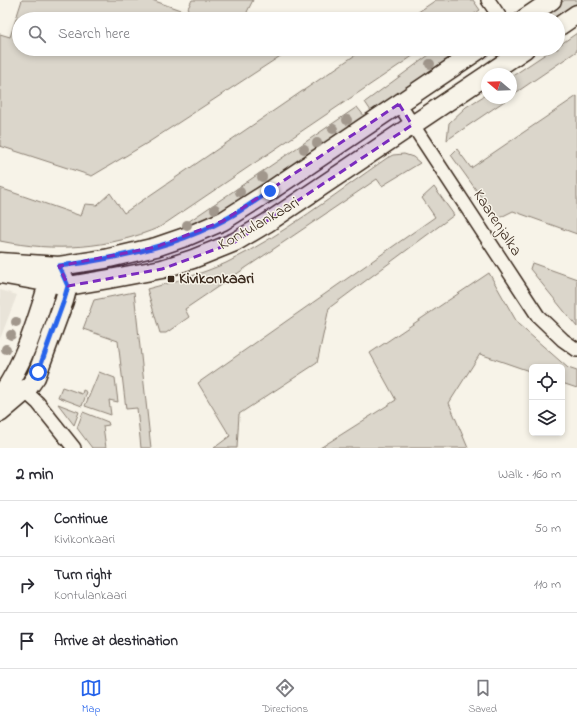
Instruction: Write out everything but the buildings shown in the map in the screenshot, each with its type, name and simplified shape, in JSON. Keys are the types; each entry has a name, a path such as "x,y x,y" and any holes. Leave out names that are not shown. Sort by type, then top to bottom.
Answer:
{"main road":[{"path":"534,12 552,0"},
{"path":"565,22 577,14"},
{"name":"Kontulankaari","path":"0,262 59,266 105,259 156,247 188,236 223,221 470,56"},
{"name":"Kontulankaari","path":"497,68 514,56"},
{"name":"Kontulankaari","path":"0,274 48,284 68,286 162,269 235,242 267,224 481,79"},
{"path":"0,396 12,380 19,365 48,284 59,266"},
{"path":"0,413 26,391 38,372 68,286 59,266"}],"street":[{"path":"488,0 496,12"},
{"name":"Kaarenjalka","path":"399,104 538,316 562,340 577,350"},
{"path":"12,380 38,403 74,448"}],"highlighted area":[{"path":"399,104 412,125 235,242 162,269 68,286 59,266 156,247 223,221"}],"shaded area":[{"path":"22,0 152,0 186,12 18,12"},
{"path":"192,0 253,0 247,12 186,12"},
{"path":"436,0 473,0 480,10 477,12 418,12"},
{"path":"565,0 577,0 577,4 565,12 547,12"},
{"path":"12,31 12,56 280,56 149,142 92,176 0,146 0,34 10,37"},
{"path":"577,33 577,51 517,92 517,73 542,56 565,56 565,41"},
{"path":"354,56 413,56 160,227 121,240 81,246 41,247 0,241 0,188 81,216 85,204 97,205 110,193 124,213"},
{"path":"427,56 456,56 373,114 365,102"},
{"path":"577,96 577,234 513,211 497,219 451,155 457,149 471,168"},
{"path":"481,98 481,104 500,104 447,140 449,123 466,107"},
{"path":"357,107 365,117 252,195 188,229 182,226"},
{"path":"404,154 413,157 420,163 382,186 377,179 185,309 189,317 166,333 160,333 147,289 207,271 247,252 308,214 387,158 393,155"},
{"path":"434,187 454,215 329,308 317,363 239,414 237,448 214,448 230,436 198,383 435,217 422,198"},
{"path":"532,263 577,279 577,327 530,269"},
{"path":"489,273 518,324 563,364 529,364 529,371 480,354 449,403 468,448 320,448 396,400 370,353"},
{"path":"0,290 17,295 0,339"},
{"path":"134,292 151,448 141,448 137,408 126,409 118,341 83,329 94,300"},
{"path":"565,365 577,371 577,388 565,384"},
{"path":"99,372 115,378 118,402 109,400 111,415 85,406"},
{"path":"62,387 82,394 83,390 87,392 82,406 58,397"},
{"path":"58,404 79,412 74,425"},
{"path":"83,412 108,422 109,425 103,426 106,448 92,448 77,428"}],"place":[{"name":"Kivikonkaari","path":"171,279"}],"route":[{"path":"38,372 68,286 59,266 105,259 156,247 188,236 223,221 270,191"}]}
